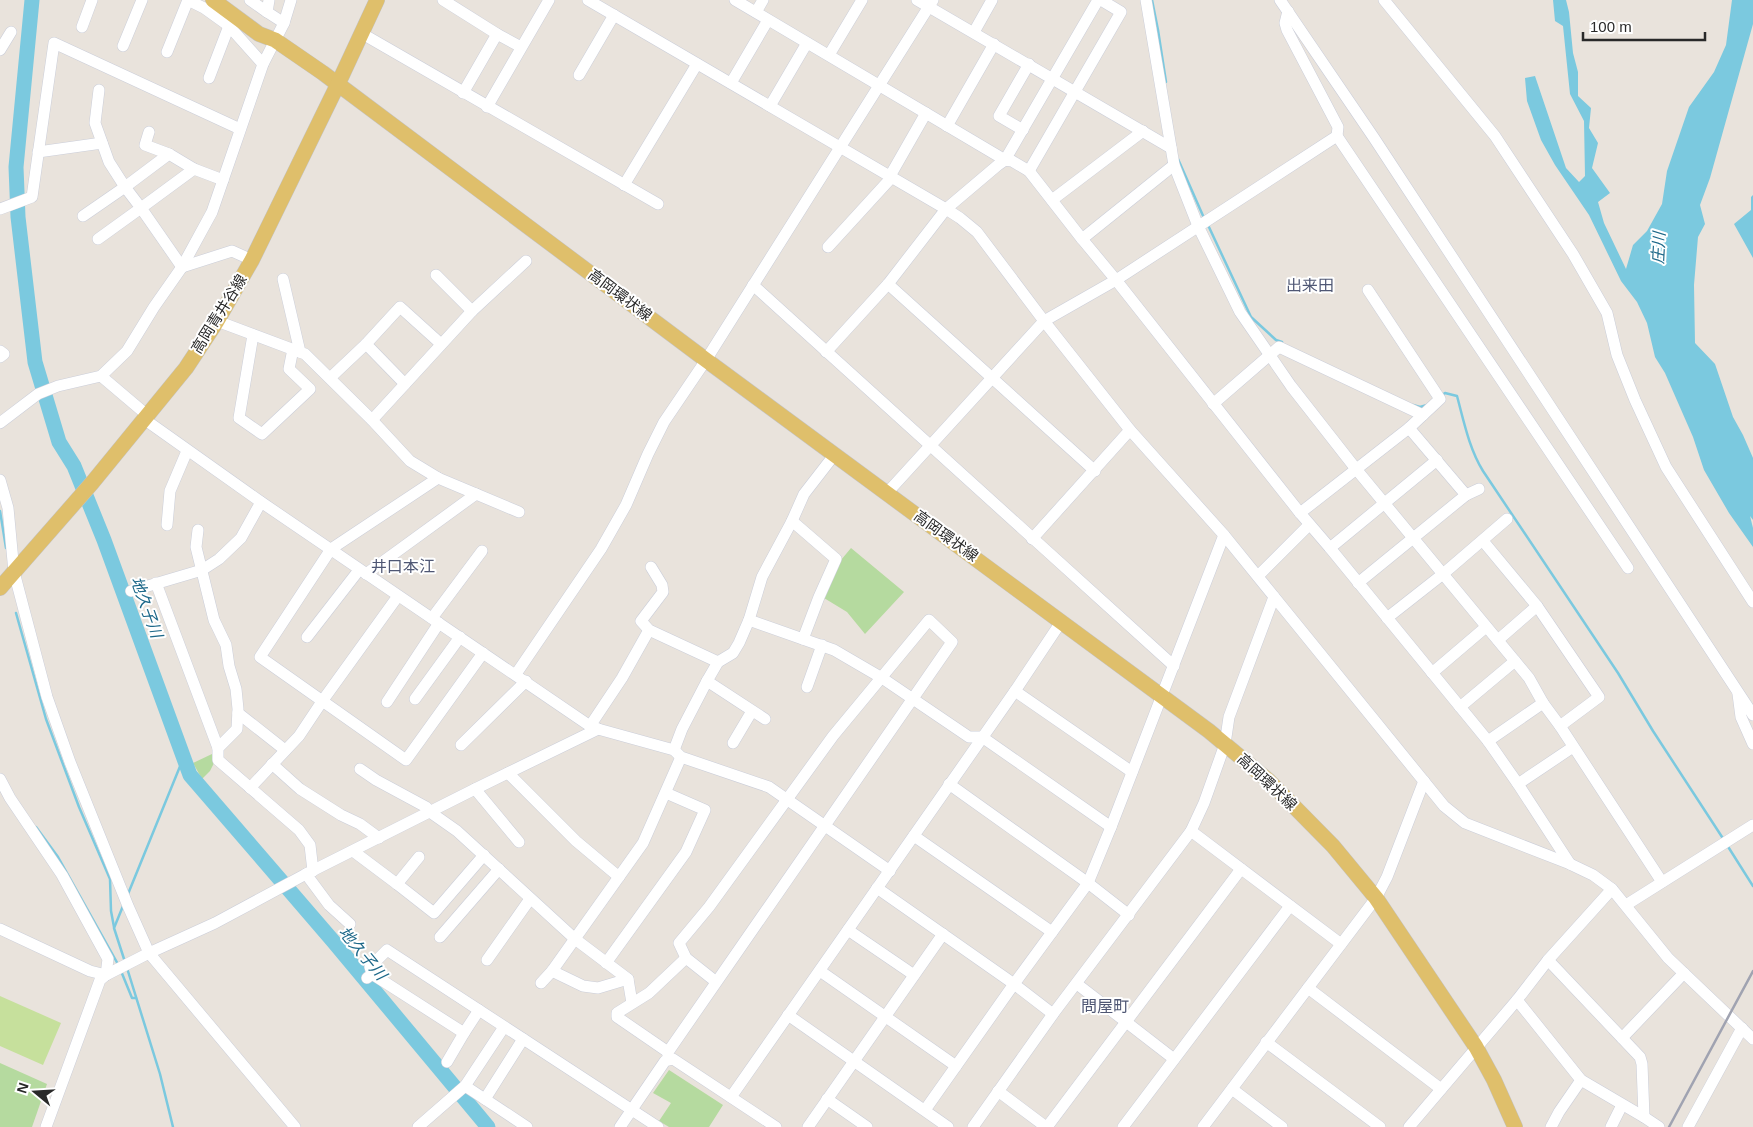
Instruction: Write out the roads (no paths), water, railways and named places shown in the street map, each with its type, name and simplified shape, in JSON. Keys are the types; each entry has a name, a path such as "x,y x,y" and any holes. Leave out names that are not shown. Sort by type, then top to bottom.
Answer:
{"main road":[{"name":"高岡環状線","path":"213,0 263,24"},
{"name":"高岡環状線","path":"230,0 263,24 275,40 338,84 706,360 1162,696 1225,744 1269,781 1333,846 1376,898 1476,1047 1494,1080 1515,1127"},
{"name":"高岡青井谷線","path":"0,588 92,484 186,368 217,321 252,260 377,0"}],"street":[{"path":"82,27 92,0"},
{"path":"123,46 142,0"},
{"path":"166,52 188,0 204,8 229,26 263,64"},
{"path":"250,0 263,24"},
{"path":"263,24 269,0"},
{"path":"0,423 38,394 56,387 101,376 126,351 182,267 212,212 263,64 284,23 291,0"},
{"path":"443,0 521,47"},
{"path":"486,106 548,0"},
{"path":"588,0 841,146 946,209 977,232 1130,430 1224,535 1444,806 1464,823 1570,864 1593,875 1612,889 1668,958 1753,1039"},
{"path":"735,0 1005,160 1029,171 1300,513 1488,742 1570,864"},
{"path":"756,12 763,0"},
{"path":"828,56 862,0"},
{"path":"917,0 931,3 974,32 1171,148"},
{"path":"974,32 992,0"},
{"path":"826,352 888,284 946,209 1005,160 1099,0 1121,12 1029,171"},
{"path":"1146,0 1174,165 1198,226 1240,312 1291,386 1356,469 1529,678 1543,703 1662,882"},
{"path":"1280,0 1374,138 1753,715"},
{"path":"1384,0 1495,136 1573,254 1607,313 1617,355 1635,400 1666,466 1753,602"},
{"path":"461,745 521,678 626,505 664,422 706,360 931,3"},
{"path":"888,493 1044,321 1116,280 1336,136 1338,128 1287,30 1285,23 1288,11"},
{"path":"579,75 614,15"},
{"path":"731,83 768,20"},
{"path":"263,24 284,23"},
{"path":"209,78 229,26"},
{"path":"0,50 11,32"},
{"path":"361,33 658,204"},
{"path":"463,93 497,34"},
{"path":"2,208 32,197 54,43 240,129"},
{"path":"770,106 807,43"},
{"path":"947,126 994,44"},
{"path":"624,185 697,64"},
{"path":"1023,130 999,116 1029,64"},
{"path":"98,90 95,123 109,162 124,187 142,208 182,267"},
{"path":"828,247 891,176 926,114"},
{"path":"1052,200 1144,131"},
{"path":"150,132 145,145 169,154 194,169 223,180"},
{"path":"1336,136 1628,568"},
{"path":"38,152 102,142"},
{"path":"83,216 169,154"},
{"path":"1082,239 1174,165"},
{"path":"98,238 194,169"},
{"path":"182,267 232,251 252,260"},
{"path":"372,420 472,311 526,261"},
{"path":"436,275 472,311"},
{"path":"253,335 239,418 262,434 310,390 289,369 296,350 283,279"},
{"path":"753,284 1174,666"},
{"path":"888,284 1095,471"},
{"path":"1300,513 1409,428 1440,399 1368,290"},
{"path":"330,378 366,344 400,307 441,344"},
{"path":"217,321 305,354 372,420 410,461 438,478 519,512"},
{"path":"366,344 405,384"},
{"path":"1213,404 1279,347 1423,415"},
{"path":"0,351 4,354 0,357"},
{"path":"101,376 145,417 187,451 362,572 594,728 677,754 769,787 890,871"},
{"path":"1409,428 1466,495"},
{"path":"1032,539 1130,430"},
{"path":"167,525 170,491 187,451"},
{"path":"541,983 575,939 643,843 666,793 682,729 706,681 718,662 732,653 749,620 762,577 804,494 835,454"},
{"path":"1330,548 1436,460"},
{"path":"438,478 331,549 260,657 406,760 483,652"},
{"path":"0,481 8,508 14,572 47,696 70,762 128,906 149,952 294,1127"},
{"path":"1358,583 1466,495 1479,489"},
{"path":"307,637 362,572 476,494"},
{"path":"131,591 202,570 219,559 241,538 261,502"},
{"path":"1387,618 1483,541 1507,519"},
{"path":"792,521 836,559 819,597 804,639"},
{"path":"1258,576 1310,525"},
{"path":"198,530 196,547 214,620 226,645 229,666 236,689 237,729 218,748"},
{"path":"925,1110 1088,883 1224,535"},
{"path":"1483,541 1537,606 1599,697 1560,726"},
{"path":"387,702 436,621 482,552"},
{"path":"651,567 662,585 663,592 641,622 649,630 718,662"},
{"path":"156,583 218,748 218,760 299,830 310,845 310,873 329,905 350,924"},
{"path":"250,788 299,736 398,596"},
{"path":"973,1127 1053,1014 1191,832 1204,803 1225,744 1229,717 1274,597"},
{"path":"1498,640 1537,606"},
{"path":"749,620 834,650 882,678 969,736 982,737 1111,827"},
{"path":"620,1127 715,982 952,642 929,620 833,736 709,907 678,943 686,958 715,982"},
{"path":"731,1097 1062,622"},
{"path":"1432,673 1486,627"},
{"path":"46,1127 100,980 106,975 149,952 214,923 378,838 508,774 594,728 649,630"},
{"path":"415,699 460,638"},
{"path":"807,687 822,645"},
{"path":"1460,707 1515,661"},
{"path":"706,681 765,719"},
{"path":"1015,691 1132,772"},
{"path":"1738,692 1741,718 1753,744"},
{"path":"1488,742 1543,703"},
{"path":"733,743 752,711"},
{"path":"238,713 285,750"},
{"path":"1518,784 1573,747"},
{"path":"272,764 300,789 341,815 360,824 378,838"},
{"path":"360,769 376,780 426,807 430,812 457,831 575,939 628,979 632,1003"},
{"path":"508,774 576,841 619,877"},
{"path":"0,780 62,875 104,951 108,959 106,975"},
{"path":"1203,1127 1376,898 1387,877 1424,781"},
{"path":"950,784 1088,883 1129,915"},
{"path":"475,789 520,842"},
{"path":"606,963 686,852 704,810 666,793"},
{"path":"0,805 10,798"},
{"path":"1626,905 1752,828"},
{"path":"1191,832 1341,944"},
{"path":"914,836 1052,932"},
{"path":"353,851 434,914 484,855"},
{"path":"397,884 419,857"},
{"path":"440,937 499,869"},
{"path":"998,1091 1046,1127 1241,869"},
{"path":"877,888 1014,984 1053,1014"},
{"path":"1411,1126 1440,1089 1518,1000 1548,960 1612,889"},
{"path":"488,960 530,898"},
{"path":"1123,1127 1290,906"},
{"path":"0,929 90,971 106,975"},
{"path":"848,930 914,975"},
{"path":"808,1127 943,934"},
{"path":"464,1033 369,976 370,967 387,950 656,1126"},
{"path":"686,958 650,993 617,1013 617,1017 673,1059 776,1127"},
{"path":"1548,960 1640,1058 1642,1064 1644,1116"},
{"path":"552,970 583,986 598,988 628,979"},
{"path":"820,970 956,1066"},
{"path":"1622,1038 1684,972"},
{"path":"1077,984 1174,1059"},
{"path":"1308,988 1440,1089"},
{"path":"1518,1000 1581,1080 1644,1116 1659,1127"},
{"path":"447,1062 479,1010"},
{"path":"788,1015 948,1127"},
{"path":"418,1127 461,1090 504,1027"},
{"path":"1688,1127 1742,1028"},
{"path":"485,1099 523,1039"},
{"path":"1266,1042 1380,1127"},
{"path":"1551,1127 1581,1080"},
{"path":"1232,1089 1282,1127"},
{"path":"461,1090 485,1099 526,1127"},
{"path":"827,1099 867,1127"},
{"path":"1612,1127 1622,1105"}],"water":[{"name":"庄川","path":"1553,0 1566,0 1573,53 1578,72 1578,96 1591,108 1589,128 1598,143 1592,168 1610,193 1598,202 1604,223 1626,269 1633,245 1647,231 1662,204 1667,171 1689,107 1714,72 1726,45 1732,0 1753,0 1753,24 1710,178 1700,205 1705,224 1698,237 1694,285 1695,343 1715,364 1733,417 1753,458 1753,520 1750,516 1753,528 1753,547 1729,513 1704,470 1693,437 1665,373 1655,357 1647,323 1637,302 1621,281 1589,215 1555,165 1541,140 1527,101 1525,78 1535,76 1566,168 1579,182 1585,176 1584,121 1570,94 1563,26 1555,21"},
{"path":"1753,195 1753,258 1734,224 1751,210 1751,197"}],"waterway":[{"name":"地久子川","path":"32,0 16,167 18,217 35,362 59,442 74,466 104,540 190,775 333,941 488,1127"},
{"path":"1152,0 1166,82"},
{"path":"1178,159 1204,218"},
{"path":"1208,225 1251,317 1276,340 1282,342"},
{"path":"1442,395 1445,393 1457,396 1470,444 1483,471 1618,673 1653,731 1724,840"},
{"path":"1413,405 1420,407 1427,405"},
{"path":"0,511 6,548"},
{"path":"16,613 46,719 79,807 110,879 111,911 114,927"},
{"path":"128,894 183,759"},
{"path":"36,827 58,857 119,966"},
{"path":"1727,845 1753,886"},
{"path":"123,906 114,928 125,962"},
{"path":"127,968 160,1074 173,1127"},
{"path":"121,971 132,998 136,998"}],"railway":[{"path":"1669,1127 1753,971"}],"district":[{"name":"出来田","path":"1310,285"},
{"name":"井口本江","path":"403,566"},
{"name":"問屋町","path":"1105,1006"}]}
